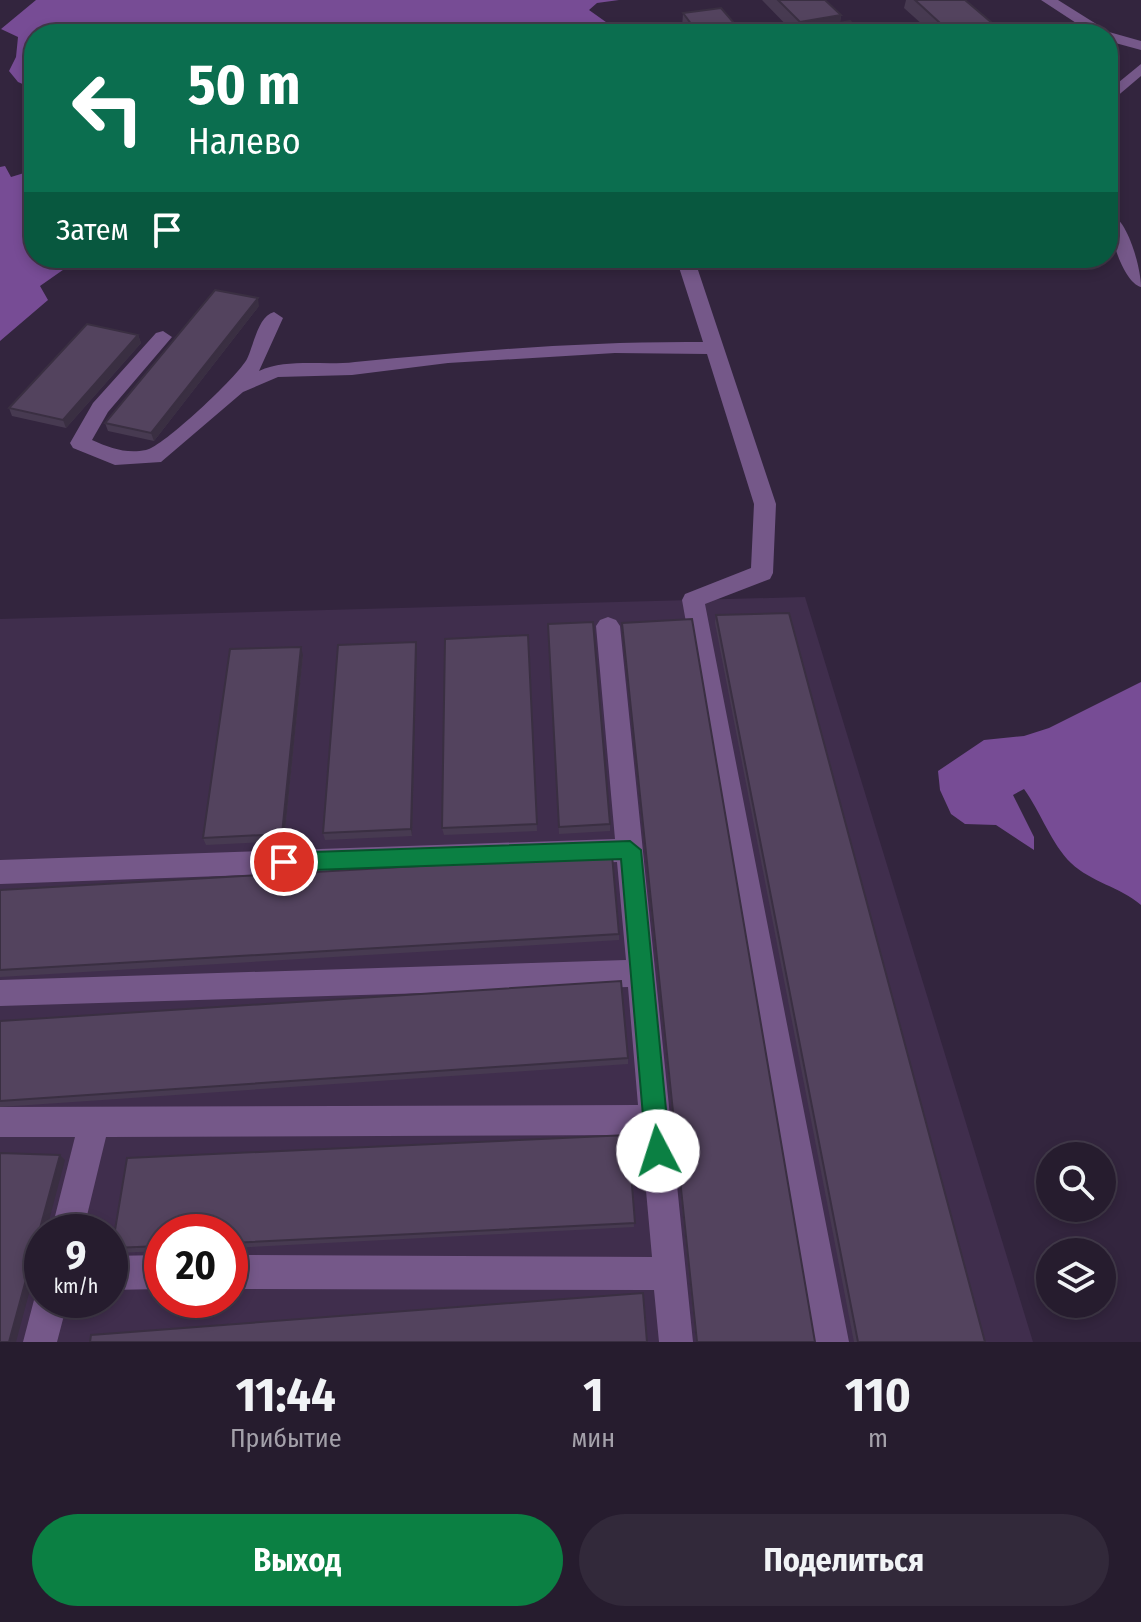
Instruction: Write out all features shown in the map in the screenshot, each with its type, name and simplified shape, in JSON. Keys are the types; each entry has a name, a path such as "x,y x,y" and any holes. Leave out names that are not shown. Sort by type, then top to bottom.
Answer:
{"street":[{"path":"1048,0 1088,24"},
{"path":"1118,39 1141,46"},
{"path":"1118,90 1141,68"},
{"path":"1118,237 1141,282"},
{"path":"688,268 765,504 762,573 693,600 832,1342"},
{"path":"163,337 100,408 80,443 115,458 154,457 236,388 255,362 274,318"},
{"path":"236,388 275,371 352,369 448,357 615,347 714,348"},
{"path":"608,626 676,1342"},
{"path":"0,872 630,850"},
{"path":"0,993 641,973"},
{"path":"0,1122 655,1120"},
{"path":"71,1214 94,1122"},
{"path":"248,1272 670,1274"},
{"path":"40,1342 46,1318"}],"shaded area":[{"path":"36,0 619,0 597,3 589,10 609,24 24,24 24,85 9,71 16,57 18,37 1,29"},
{"path":"5,166 11,177 24,173 24,268 66,268 40,286 48,300 0,341 0,167"},
{"path":"805,597 1033,1342 0,1342 0,619"},
{"path":"1141,682 1141,905 1071,863 1024,789 1013,795 1034,837 1034,850 996,825 965,824 951,814 940,790 938,771 984,740 1024,736 1049,728"}],"building":[{"path":"778,0 825,0 841,15 800,22"},
{"path":"915,0 965,0 993,24 941,24"},
{"path":"721,8 734,23 691,24 683,13"},
{"path":"215,290 258,298 151,433 105,423"},
{"path":"87,324 138,335 63,420 9,408"},
{"path":"789,613 985,1342 858,1342 716,615"},
{"path":"692,619 815,1342 697,1342 622,623"},
{"path":"593,622 610,824 559,827 548,624"},
{"path":"528,635 537,824 442,828 445,639"},
{"path":"416,642 411,829 323,833 338,645"},
{"path":"301,647 282,834 203,838 230,649"},
{"path":"612,855 619,934 0,970 0,890"},
{"path":"621,981 628,1058 0,1101 0,1021"},
{"path":"628,1135 635,1223 248,1242 248,1214 144,1214 144,1247 128,1247 128,1214 118,1214 127,1158"},
{"path":"0,1153 60,1155 44,1214 24,1214 24,1287 9,1342 0,1342"},
{"path":"643,1293 647,1342 90,1342 91,1335"}],"route":[{"path":"284,862 630,850 658,1151"}]}
